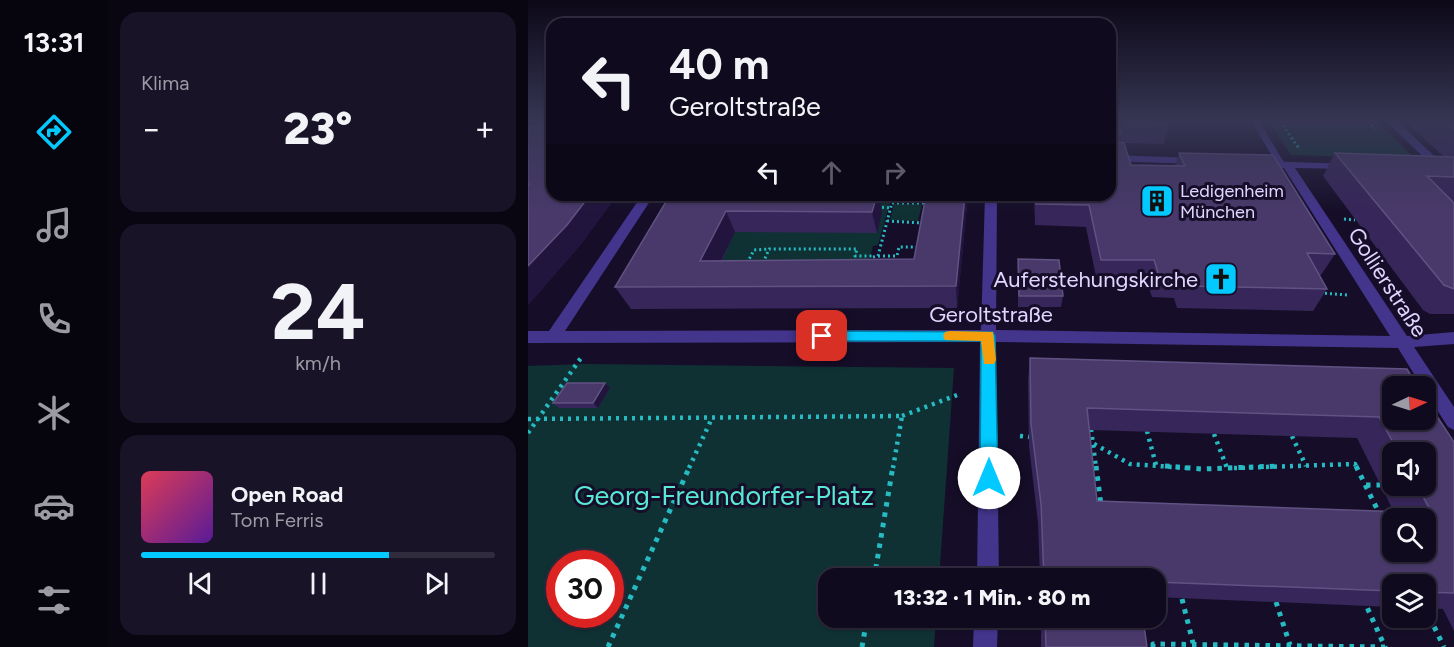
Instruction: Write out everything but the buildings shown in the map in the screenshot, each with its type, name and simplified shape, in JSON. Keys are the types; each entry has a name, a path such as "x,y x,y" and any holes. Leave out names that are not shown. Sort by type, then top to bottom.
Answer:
{"street":[{"path":"1423,151 1441,168"},
{"path":"1116,158 1213,162"},
{"path":"1248,163 1356,166"},
{"name":"Gollierstraße","path":"1285,164 1454,422"},
{"path":"1423,168 1454,169"},
{"path":"553,337 644,201"},
{"path":"988,568 988,336 991,201"},
{"name":"Geroltstraße","path":"528,337 988,336 1402,342 1454,338"},
{"path":"985,647 986,628"}],"lane":[{"path":"1276,151 1285,164"}],"path":[{"path":"871,267 892,203 926,203 921,231"},
{"path":"877,207 891,208"},
{"path":"887,221 922,223"},
{"path":"915,257 919,239"},
{"path":"855,256 897,256 899,248 917,247"},
{"path":"763,263 769,249"},
{"path":"774,263 747,263 754,250 769,249 857,249 854,262"},
{"path":"1314,293 1373,296"},
{"path":"528,432 581,358"},
{"path":"528,419 902,416 957,395"},
{"path":"876,568 902,416"},
{"path":"608,647 712,418"},
{"path":"1091,429 1102,509"},
{"path":"1147,431 1156,466"},
{"path":"1214,434 1227,468"},
{"path":"1020,436 1029,436"},
{"path":"1292,436 1306,466"},
{"path":"1082,438 1130,464 1202,470 1355,464 1382,520"},
{"path":"1365,485 1380,485"},
{"path":"1182,599 1192,643"},
{"path":"1276,602 1290,645"},
{"path":"1153,647 1153,645 1192,643 1385,647 1366,605"},
{"path":"862,647 865,628"},
{"path":"1435,628 1444,647"}],"green space":[{"path":"1288,151 1407,151 1415,159 1291,155"},
{"path":"691,201 890,201 878,245 873,246 865,274 648,275"},
{"path":"894,204 922,204 918,221 890,220"},
{"name":"Georg-Freundorfer-Platz","path":"584,364 954,368 940,568 818,568 818,628 935,628 934,647 528,647 528,366"}],"slow traffic":[{"path":"950,336 988,336 989,360"}],"place":[{"name":"Ledigenheim München","path":"1157,201"},
{"name":"Auferstehungskirche","path":"1221,279"}],"route":[{"path":"822,336 988,336 989,478"}]}
